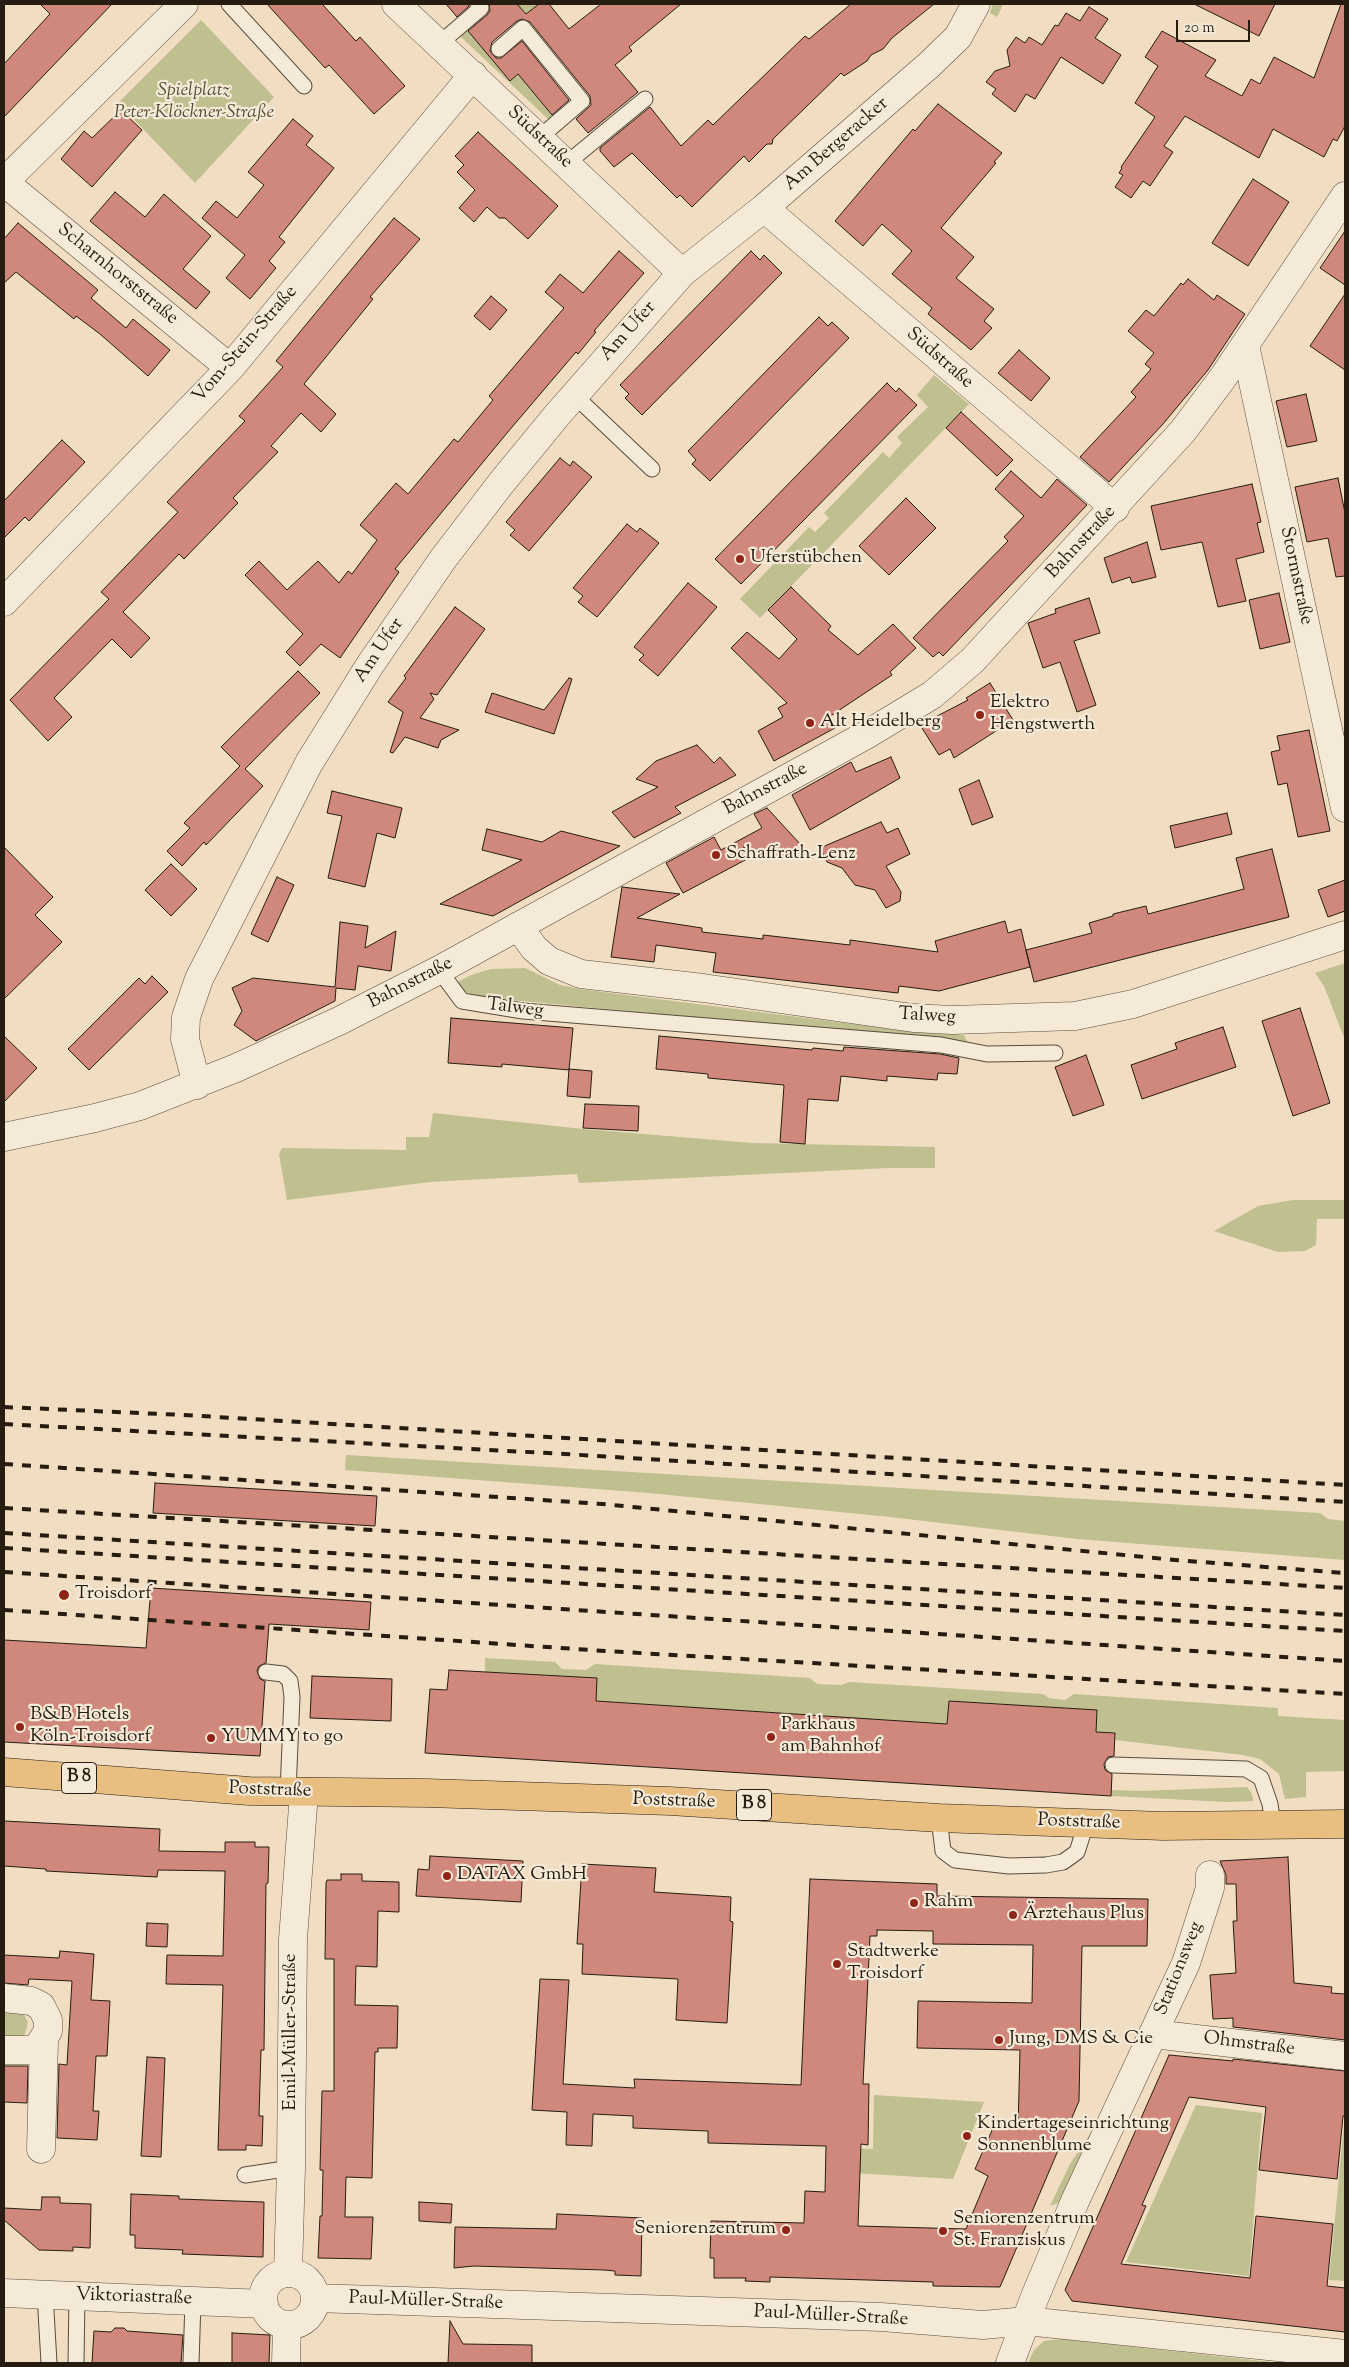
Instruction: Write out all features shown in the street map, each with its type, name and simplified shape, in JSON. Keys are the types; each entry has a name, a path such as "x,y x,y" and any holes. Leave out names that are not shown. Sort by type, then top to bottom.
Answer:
{"main road":[{"name":"Poststraße","path":"4,1772 296,1792 427,1793 670,1802 939,1818 1086,1824 1163,1826 1345,1824"}],"street":[{"path":"4,182 184,4"},
{"name":"Südstraße","path":"396,4 682,273"},
{"name":"Am Bergeracker","path":"682,273 764,208 958,37 976,4"},
{"name":"Vom-Stein-Straße","path":"4,602 230,368 472,75"},
{"name":"Scharnhorststraße","path":"4,182 230,368"},
{"name":"Bahnstraße","path":"4,1137 95,1118 140,1106 197,1084 339,1021 439,970 866,735 932,695 972,661 1115,508 1183,431 1245,345 1345,196"},
{"name":"Südstraße","path":"764,208 1115,508"},
{"name":"Am Ufer","path":"197,1084 184,1039 186,1017 199,979 309,763 370,665 443,560 502,482 574,396 682,273"},
{"name":"Stormstraße","path":"1245,345 1345,808"},
{"name":"Talweg","path":"518,926 534,948 549,961 581,974 703,988 913,1018 952,1020 1075,1016 1133,1004 1345,935"},
{"name":"Emil-Müller-Straße","path":"288,2273 291,2168 292,1939 296,1792"},
{"name":"Stationsweg","path":"1010,2363 1076,2201 1186,1963 1199,1929 1210,1888 1210,1875"},
{"path":"4,1998 21,1998 41,2006 48,2020 48,2031 38,2047 30,2050 4,2050"},
{"name":"Ohmstraße","path":"1153,2034 1345,2056"},
{"path":"41,2149 44,2040"},
{"path":"288,2273 301,2276 307,2280 314,2291 315,2298 314,2305 307,2317 294,2324 287,2324 274,2320 269,2316 264,2304 263,2295 272,2279 288,2273"},
{"name":"Viktoriastraße","path":"4,2293 264,2304"},
{"name":"Paul-Müller-Straße","path":"315,2298 881,2317 983,2325 1026,2321 1345,2354"},
{"path":"286,2363 287,2324"}],"lane":[{"path":"229,4 304,86"},
{"path":"439,44 481,8 478,4"},
{"path":"498,49 523,28 582,101 539,138"},
{"path":"566,164 645,99"},
{"path":"574,396 652,469"},
{"name":"Talweg","path":"439,970 462,1000 515,1010 940,1044 987,1054 1055,1053"},
{"path":"266,1672 283,1674 290,1682 296,1792"},
{"path":"1113,1765 1246,1769 1261,1778 1270,1804 1273,1825"},
{"path":"939,1818 943,1851 955,1860 1009,1866 1046,1865 1063,1862 1077,1852 1086,1824"},
{"path":"245,2175 291,2168"},
{"path":"45,2294 49,2363"},
{"path":"76,2363 77,2296"},
{"path":"191,2363 193,2301"}],"green space":[{"path":"517,4 539,4 526,14"},
{"path":"993,4 1003,4 997,17 990,13"},
{"name":"Spielplatz Peter-Klöckner-Straße","path":"201,20 274,97 195,183 118,103"},
{"path":"468,30 510,81 518,74 553,117 549,120 460,36"},
{"path":"934,375 969,404 760,618 740,599 809,527 815,532 829,518 824,513 883,452 889,458 902,443 897,437 928,407 917,395"},
{"path":"1345,963 1345,1040 1324,986 1315,973"},
{"path":"525,968 560,985 580,989 891,1029 964,1035 969,1045 900,1034 858,1031 857,1033 501,999 472,995 462,990 458,982 471,975 491,969"},
{"path":"433,1113 583,1129 752,1143 935,1147 935,1168 888,1168 579,1183 577,1174 430,1182 287,1200 279,1154 282,1148 406,1150 406,1137 429,1137"},
{"path":"1293,1200 1345,1200 1345,1219 1317,1219 1316,1245 1305,1251 1278,1252 1214,1231 1258,1206"},
{"path":"346,1455 1320,1513 1328,1519 1345,1521 1345,1560 1077,1539 890,1517 649,1493 345,1470"},
{"path":"485,1658 555,1662 562,1669 586,1670 595,1664 810,1678 817,1684 841,1685 849,1682 1043,1694 1049,1698 1065,1700 1074,1694 1278,1708 1278,1716 1345,1720 1345,1793 1344,1771 1306,1772 1306,1797 1285,1799 1279,1774 1260,1759 1243,1755 1115,1740 1115,1733 1096,1732 1097,1710 949,1701 947,1724 596,1701 597,1678 485,1672"},
{"path":"1247,1787 1252,1794 1253,1801 1226,1802 1111,1796 1111,1790 1140,1791"},
{"path":"4,2010 24,2014 28,2023 25,2034 21,2037 4,2038"},
{"path":"874,2095 984,2102 953,2179 836,2172 836,2148 873,2149"},
{"path":"1196,2105 1262,2113 1249,2276 1126,2262"},
{"path":"1345,2124 1345,2281 1329,2280"},
{"path":"1094,2128 1063,2201 1050,2206 1070,2164"},
{"path":"1062,2339 1280,2363 1028,2363 1034,2350 1044,2341"}],"building":[{"path":"40,4 112,4 4,117 4,64 50,14"},
{"path":"267,4 322,4 356,41 360,37 405,86 374,114 329,65 325,68"},
{"path":"446,4 469,4 469,6 457,17"},
{"path":"489,4 517,4 526,14 539,4 549,4 569,29 601,4 681,4 629,47 632,51 615,65 638,92 588,133 576,119 591,105 590,96 530,22 522,19 517,21 492,42 490,51 496,58 501,58 522,41 569,100 552,115 518,74 510,81 468,31 487,15 490,11"},
{"path":"851,4 934,4 892,38 883,49 871,55 867,61 844,76 841,73 773,139 772,144 767,144 749,162 744,156 692,207 680,195 677,198 632,153 614,167 600,151 600,148 650,107 681,146 708,120 713,125 805,36 809,39"},
{"path":"1194,4 1275,4 1259,36"},
{"path":"1341,4 1345,4 1345,126 1337,141 1333,139 1324,157 1273,129 1259,158 1185,116 1164,146 1173,152 1150,186 1143,181 1131,198 1115,187 1123,175 1119,173 1121,167 1155,117 1135,103 1158,66 1145,57 1162,31 1216,60 1205,76 1242,96 1251,79 1260,84 1274,57 1314,78"},
{"path":"1089,7 1108,19 1095,38 1121,55 1103,84 1061,57 1035,99 1026,94 1015,112 992,94 996,89 986,82 995,71 1010,66 1007,50 1016,37 1025,43 1029,37 1042,45 1055,25 1058,26 1066,13 1080,21"},
{"path":"938,104 1002,153 994,162 996,163 941,228 974,257 956,278 994,309 984,321 992,328 971,350 928,314 932,308 892,274 912,251 882,224 863,246 835,221 913,129 915,131"},
{"path":"121,110 142,130 92,187 61,159 84,131 92,138"},
{"path":"293,119 313,136 306,145 334,168 279,237 285,242 269,261 276,268 250,299 226,278 245,255 202,218 216,201 237,218 264,185 248,172"},
{"path":"478,132 558,206 528,239 505,218 499,218 487,207 474,222 459,208 475,190 457,172 464,165 455,156"},
{"path":"1253,179 1289,202 1248,266 1212,243"},
{"path":"115,192 145,217 164,194 211,236 183,269 210,292 196,309 90,221"},
{"path":"394,218 420,239 370,297 373,299 304,384 336,414 321,432 301,413 271,446 278,452 233,498 238,503 184,559 179,554 123,612 150,638 131,658 112,639 54,698 72,717 48,741 10,700 109,599 101,592 178,512 167,502 245,421 239,416 283,367 276,361"},
{"path":"18,223 98,290 91,298 126,328 133,319 170,350 148,376 100,334 76,316 74,319 16,272 4,283 4,239"},
{"path":"1345,231 1345,285 1320,268"},
{"path":"619,251 644,273 594,331 596,332 578,354 576,352 507,433 395,569 399,572 340,658 321,644 300,666 286,652 303,634 245,575 259,561 287,590 318,561 339,583 348,571 352,574 377,540 360,525 396,483 408,494 454,439 458,442 493,400 489,396 564,308 545,292 560,274 583,293"},
{"path":"751,251 760,260 764,255 782,273 642,415 625,398 629,394 620,385"},
{"path":"1188,279 1214,300 1217,295 1245,314 1208,370 1163,424 1109,482 1080,457 1136,397 1131,392 1151,369 1145,364 1154,353 1128,331 1146,310 1154,316 1181,283 1183,285"},
{"path":"1345,294 1345,370 1310,346"},
{"path":"491,296 507,310 490,330 474,316"},
{"path":"819,317 828,326 832,322 849,338 710,481 692,464 696,460 688,451"},
{"path":"1019,350 1050,378 1031,401 998,373"},
{"path":"887,383 896,392 899,388 917,405 741,584 715,559"},
{"path":"1306,394 1317,441 1287,447 1276,401"},
{"path":"961,412 1013,460 997,476 946,428"},
{"path":"62,440 85,462 29,521 25,517 4,538 4,501"},
{"path":"560,458 570,466 573,461 592,477 529,551 510,535 515,530 506,522"},
{"path":"1011,471 1041,498 1057,479 1087,505 943,656 939,652 933,657 913,638 1008,541 1004,537 1024,516 995,489"},
{"path":"1338,478 1345,513 1345,576 1336,577 1328,538 1307,542 1295,487"},
{"path":"1252,484 1261,522 1257,523 1264,552 1236,559 1246,601 1218,607 1202,542 1161,550 1151,506"},
{"path":"906,498 936,528 889,575 859,546"},
{"path":"627,524 637,532 640,528 659,543 597,617 578,602 583,596 573,588"},
{"path":"1147,542 1156,577 1132,583 1130,577 1112,583 1104,558"},
{"path":"688,583 717,607 658,676 639,660 644,655 634,647"},
{"path":"791,587 831,626 828,630 858,655 893,624 916,648 890,672 892,675 829,717 835,728 774,761 758,731 783,717 778,708 787,703 731,648 747,632 779,659 797,639 768,610"},
{"path":"1279,593 1290,642 1260,649 1249,600"},
{"path":"1089,598 1100,633 1074,641 1096,705 1077,712 1060,662 1043,668 1028,623 1056,613 1055,609"},
{"path":"455,607 485,629 437,695 430,693 434,699 420,718 459,730 441,740 438,748 405,737 393,753 390,752 403,712 388,702 406,678 404,676"},
{"path":"298,671 320,693 245,769 263,786 206,845 204,842 182,866 167,851 190,828 184,823 240,766 221,747"},
{"path":"569,678 572,679 554,734 485,712 492,693 544,710"},
{"name":"Elektro Hengstwerth","path":"990,683 1013,720 954,758 950,749 939,755 920,725 968,700 966,698"},
{"path":"1309,730 1330,831 1298,837 1287,783 1278,785 1271,752 1280,750 1277,736"},
{"path":"697,745 714,763 720,757 736,775 675,807 681,813 634,838 612,812 658,787 636,779 656,761"},
{"path":"891,757 900,778 810,830 792,795 851,762 856,772"},
{"path":"979,780 993,817 972,825 959,789"},
{"path":"332,791 402,808 395,838 377,833 365,887 328,878 342,816 327,813"},
{"path":"767,808 813,858 787,849 783,859 743,847 749,858 683,893 666,863 714,837 721,850 762,828 754,814"},
{"path":"1227,813 1232,834 1175,848 1170,826"},
{"path":"881,822 887,833 898,828 910,854 886,866 901,892 900,901 886,908 875,890 855,885 842,868 827,862 820,848"},
{"path":"487,829 542,842 561,831 620,846 493,916 440,904 522,860 482,850"},
{"path":"4,847 53,897 35,915 62,942 4,999"},
{"path":"1272,849 1289,917 1034,982 1026,950 1092,933 1089,923 1113,916 1113,914 1146,906 1148,914 1244,889 1236,858"},
{"path":"171,864 197,889 171,916 145,890"},
{"path":"277,877 294,885 268,942 251,934"},
{"path":"1345,880 1345,911 1328,917 1318,890"},
{"path":"622,887 680,894 637,918 702,928 702,932 763,939 763,935 850,945 850,940 938,952 935,941 1005,921 1008,933 1021,929 1030,967 939,991 899,986 898,993 713,972 716,953 656,945 654,962 611,957"},
{"path":"340,922 368,926 365,948 396,931 391,971 358,966 355,990 336,988 335,1001 256,1041 234,1025 242,1011 232,988 253,978 335,987"},
{"path":"152,976 168,992 89,1070 68,1049 139,978 145,984"},
{"path":"1300,1008 1330,1103 1293,1116 1262,1021"},
{"path":"451,1018 573,1028 569,1070 502,1064 502,1067 448,1063"},
{"path":"1223,1027 1236,1067 1142,1099 1131,1065 1177,1049 1175,1043"},
{"path":"4,1036 37,1068 4,1102"},
{"path":"659,1036 812,1050 813,1048 843,1051 844,1047 940,1054 959,1058 957,1074 938,1073 937,1080 887,1076 887,1081 841,1076 838,1101 808,1099 805,1144 780,1142 784,1085 708,1078 708,1074 656,1069"},
{"path":"1086,1055 1104,1105 1073,1116 1055,1067"},
{"path":"569,1069 592,1071 590,1098 567,1096"},
{"path":"585,1104 639,1106 638,1131 583,1128"},
{"path":"155,1483 377,1496 375,1526 153,1513"},
{"path":"151,1588 371,1602 369,1630 269,1624 266,1663 259,1666 257,1671 260,1679 265,1681 260,1756 4,1742 4,1640 146,1648"},
{"name":"Parkhaus am Bahnhof","path":"449,1670 597,1678 596,1701 947,1724 949,1701 1097,1710 1096,1732 1115,1733 1114,1756 1108,1757 1104,1764 1105,1770 1112,1774 1111,1796 425,1753 430,1689 447,1690"},
{"path":"312,1676 392,1679 391,1721 310,1718"},
{"path":"4,1821 160,1829 159,1851 225,1852 225,1842 255,1842 255,1847 269,1847 268,1883 266,1884 264,2050 261,2050 259,2116 263,2116 262,2146 246,2145 246,2150 218,2150 223,1985 166,1984 167,1955 223,1956 225,1871 158,1870 157,1877 46,1871 46,1869 4,1866"},
{"path":"430,1856 523,1861 521,1902 416,1896 418,1869 429,1870"},
{"path":"1288,1857 1294,1983 1332,1987 1331,1993 1345,1994 1345,2040 1233,2027 1233,2018 1213,2019 1210,1975 1236,1973 1233,1921 1237,1921 1236,1884 1226,1884 1226,1875 1220,1861"},
{"path":"582,1864 656,1868 654,1892 731,1897 730,1921 733,1922 727,2023 676,2020 678,1979 582,1974 583,1944 577,1944"},
{"path":"341,1874 362,1874 362,1881 399,1882 399,1912 378,1911 377,1967 356,1966 355,2005 398,2006 397,2048 378,2048 378,2052 375,2052 372,2178 346,2177 345,2217 373,2217 371,2259 318,2258 320,2216 322,2216 323,2170 320,2170 322,2091 334,2091 334,1959 325,1959 326,1883 327,1880 341,1880"},
{"path":"810,1879 937,1884 937,1896 1148,1899 1147,1946 1082,1946 1079,2101 1000,2287 933,2286 933,2282 770,2277 770,2282 745,2281 746,2278 714,2278 714,2258 710,2258 711,2221 804,2223 805,2191 825,2192 826,2146 708,2143 708,2131 633,2128 633,2116 593,2114 592,2146 566,2145 567,2112 532,2110 540,1979 569,1980 563,2084 635,2088 634,2079 801,2085","holes":["877,1930 933,1931 933,1944 1033,1945 1032,2003 918,2001 917,2048 1020,2050 1018,2130 997,2119 975,2169 988,2176 966,2229 858,2226 861,2144 868,2145 869,2084 863,2084 870,1936 877,1936"]},
{"path":"147,1923 168,1924 167,1947 146,1946"},
{"path":"60,1951 94,1954 91,2000 110,2001 107,2056 96,2056 93,2111 99,2111 97,2140 57,2138 59,2064 67,2065 72,1981 29,1979 28,1985 4,1983 4,1955 59,1958"},
{"path":"1169,2055 1233,2061 1233,2059 1345,2071 1345,2116 1343,2116 1337,2179 1259,2170 1266,2107 1189,2097 1142,2205 1146,2206 1121,2264 1250,2278 1256,2216 1333,2224 1327,2286 1345,2288 1345,2332 1072,2301 1065,2290"},
{"path":"147,2057 165,2058 161,2157 141,2156"},
{"path":"4,2066 28,2066 27,2103 4,2102"},
{"path":"131,2194 179,2196 179,2199 264,2202 263,2257 182,2254 183,2250 135,2248 135,2235 130,2235"},
{"path":"42,2197 60,2197 60,2203 91,2204 90,2248 73,2247 73,2251 39,2250 4,2220 4,2208 41,2210"},
{"path":"419,2202 452,2204 451,2223 419,2221"},
{"path":"557,2214 642,2218 641,2276 615,2275 615,2271 604,2270 474,2266 454,2268 455,2227 556,2229"},
{"path":"450,2321 463,2344 532,2345 532,2363 448,2363"},
{"path":"115,2328 124,2328 127,2331 183,2335 181,2363 92,2363 94,2331 111,2332"},
{"path":"232,2333 270,2335 269,2363 232,2363"}],"railway":[{"path":"4,1407 184,1415 1345,1485"},
{"path":"4,1424 565,1454 1345,1502"},
{"path":"4,1464 602,1504 1175,1560 1345,1573"},
{"path":"4,1508 1345,1588"},
{"path":"4,1533 1345,1615"},
{"path":"4,1548 1345,1631"},
{"path":"4,1572 1345,1661"},
{"path":"4,1610 605,1651 1345,1694"}],"place":[{"name":"Uferstübchen","path":"740,559"},
{"name":"Elektro Hengstwerth","path":"980,715"},
{"name":"Alt Heidelberg","path":"810,723"},
{"name":"Schaffrath-Lenz","path":"716,855"},
{"name":"Troisdorf","path":"64,1595"},
{"name":"B&B Hotels Köln-Troisdorf","path":"20,1727"},
{"name":"Parkhaus am Bahnhof","path":"771,1737"},
{"name":"YUMMY to go","path":"211,1738"},
{"name":"DATAX GmbH","path":"447,1876"},
{"name":"Rahm","path":"914,1903"},
{"name":"Ärztehaus Plus","path":"1013,1915"},
{"name":"Stadtwerke Troisdorf","path":"837,1964"},
{"name":"Jung, DMS & Cie","path":"999,2040"},
{"name":"Kindertageseinrichtung Sonnenblume","path":"967,2136"},
{"name":"Seniorenzentrum","path":"786,2230"},
{"name":"Seniorenzentrum St. Franziskus","path":"943,2231"}]}
